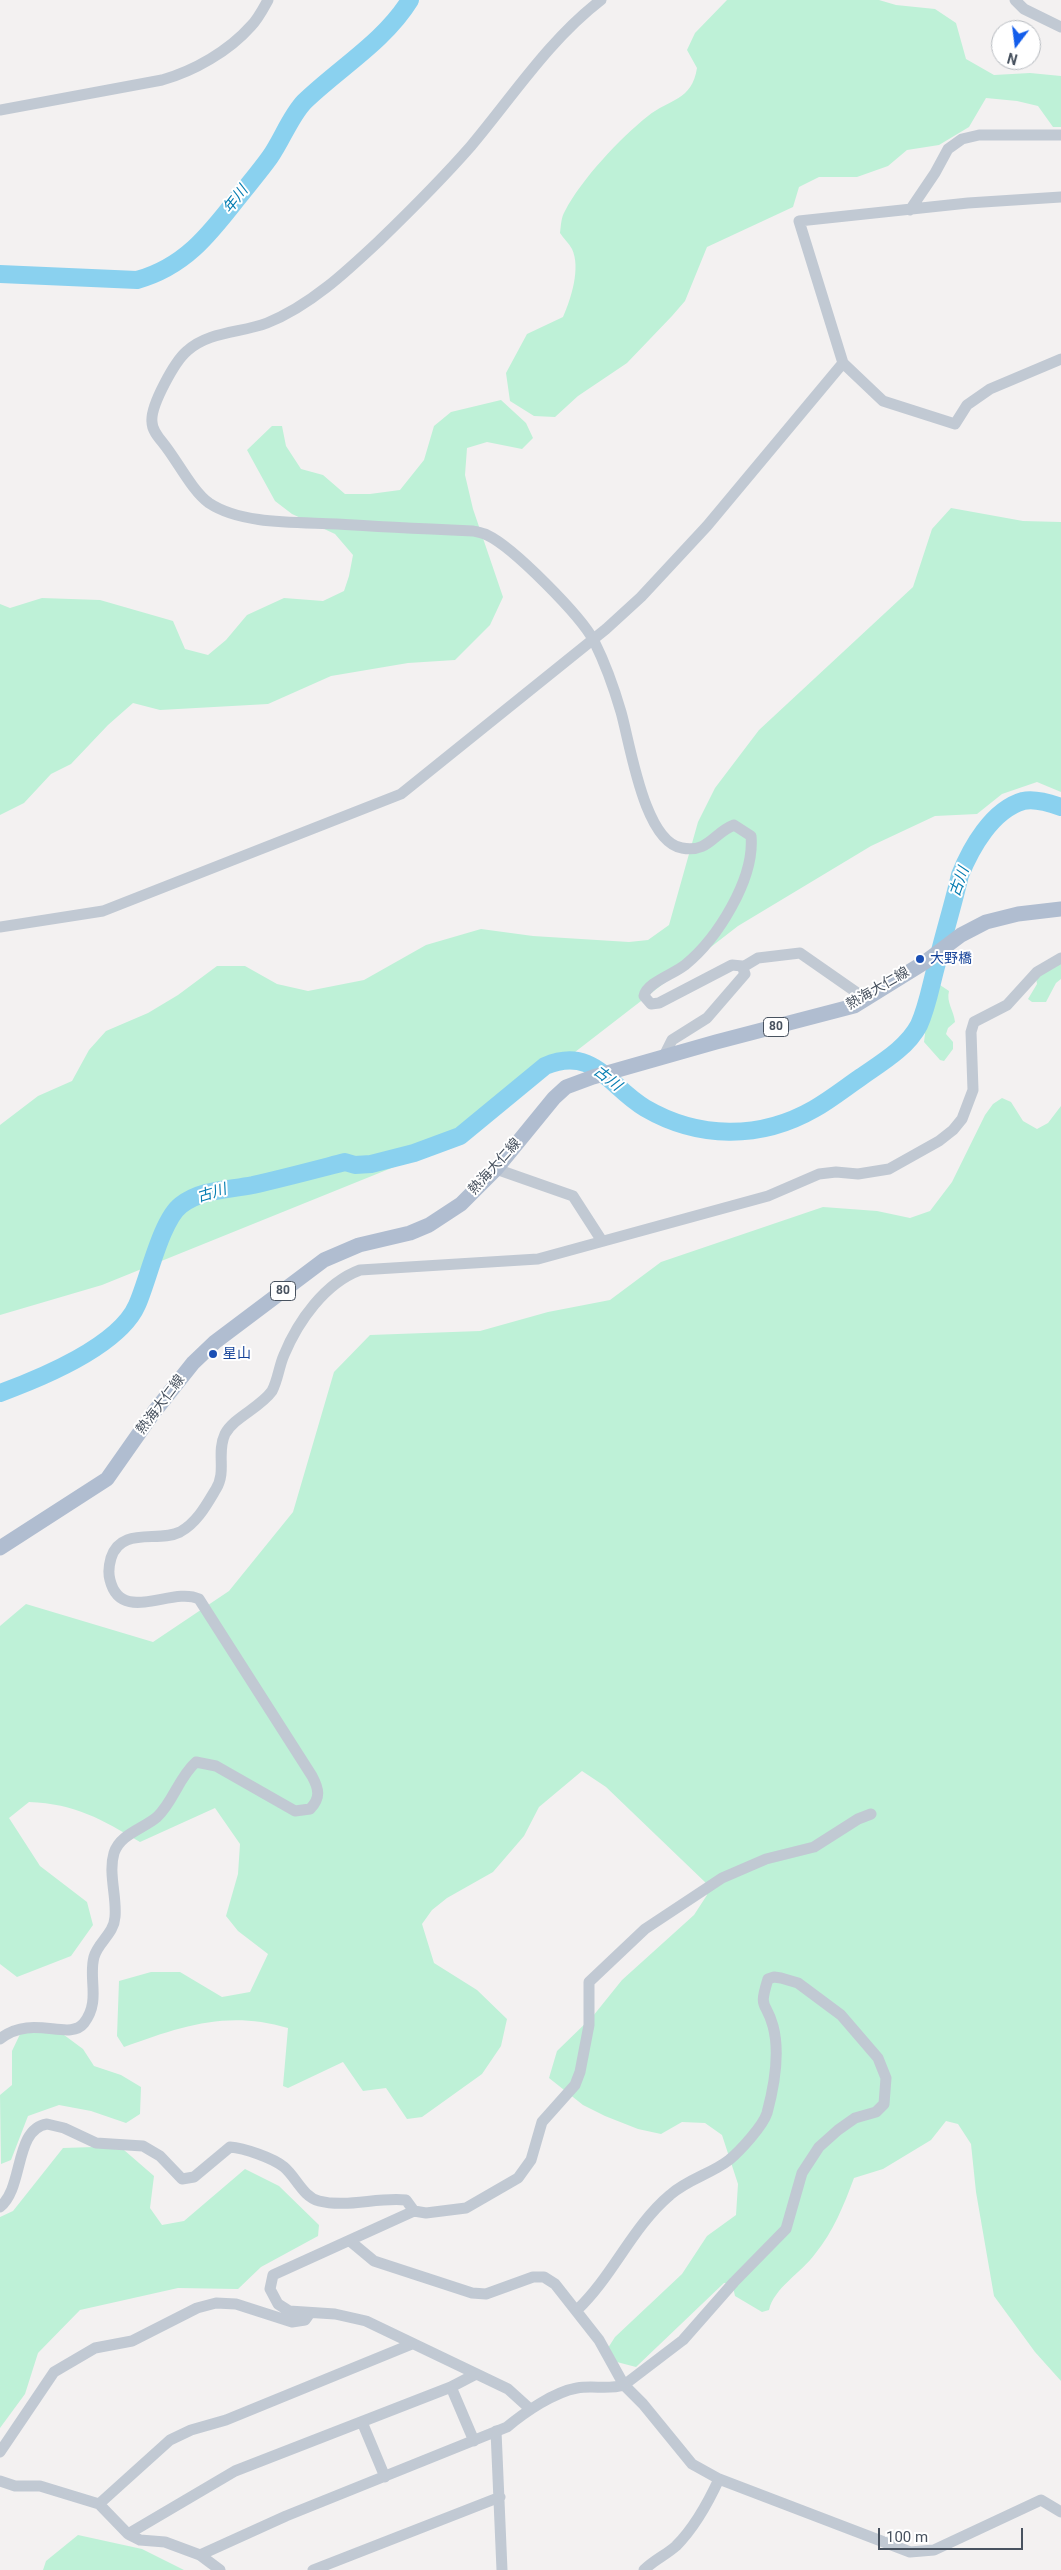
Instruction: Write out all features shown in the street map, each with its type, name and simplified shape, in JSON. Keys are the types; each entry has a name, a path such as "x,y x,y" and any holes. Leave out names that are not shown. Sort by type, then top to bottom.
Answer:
{"main road":[{"name":"熱海大仁線","path":"0,1548 107,1478 180,1379 215,1342 336,1253 359,1245 410,1233 444,1217 461,1204 496,1169 559,1094 577,1082 664,1056 836,1012 866,999 925,962 952,941 1000,917 1061,910"}],"street":[{"path":"0,110 162,80 184,73 208,60 246,32 268,0"},
{"path":"601,0 545,53 470,146 419,200 380,240 317,295 268,323 209,338 196,344 185,353 169,377 151,419 159,438 196,489 207,501 221,510 238,515 282,521 473,531 487,535 509,551 551,590 593,639 621,710 647,810 666,840 680,848 694,849 708,845 727,827 734,825 751,836 750,865 719,928 686,964 647,988 644,996 646,1002 654,1005 732,965 738,964 743,967 745,974 707,1018 672,1040 664,1056"},
{"path":"1015,0 1024,8 1061,27"},
{"path":"910,210 935,173 948,148 962,139 979,135 1061,136"},
{"path":"1061,197 1036,197 799,221 843,363 883,401 955,424 967,405 990,389 1061,359"},
{"path":"0,927 103,911 401,794 593,639 641,597 707,526 843,363"},
{"path":"743,967 758,958 800,953 808,956 826,972 866,999"},
{"path":"0,2039 17,2028 28,2026 66,2031 76,2029 84,2023 94,2004 94,1957 110,1934 115,1918 114,1853 122,1840 156,1818 196,1762 216,1766 284,1807 295,1811 310,1810 318,1799 319,1792 312,1776 199,1599 188,1596 132,1603 125,1601 119,1596 110,1579 110,1562 117,1547 122,1542 140,1536 173,1534 187,1527 207,1504 222,1477 221,1452 228,1430 272,1390 284,1354 310,1309 345,1276 370,1268 538,1259 768,1196 819,1174 874,1172 889,1169 918,1155 953,1130 968,1108 973,1090 971,1032 974,1022 1006,1005 1037,972 1061,958"},
{"path":"496,1169 573,1196 602,1241"},
{"path":"529,2408 508,2389 366,2322 335,2314 290,2311 278,2304 270,2289 273,2275 414,2211 426,2213 466,2208 518,2178 532,2160 542,2122 575,2085 580,2072 589,2025 589,1982 645,1928 722,1878 766,1859 814,1847 858,1819 871,1814"},
{"path":"200,2555 286,2516 507,2427 529,2408 576,2388 614,2388 624,2385 683,2340 734,2282 786,2229 802,2173 819,2147 855,2118 876,2112 884,2104 886,2078 878,2058 841,2015 798,1983 774,1977 768,1980 762,1998 763,2006 773,2025 775,2061 768,2105 760,2126 729,2160 692,2179 657,2207 592,2296 577,2310"},
{"path":"0,2207 12,2193 24,2144 38,2128 47,2124 64,2128 96,2142 143,2146 160,2156 182,2179 194,2177 230,2147 242,2148 282,2165 309,2197 319,2201 358,2203 390,2198 406,2200 414,2211"},
{"path":"350,2241 374,2261 472,2293 486,2294 533,2277 544,2277 555,2284 577,2310 599,2340 624,2385 643,2404 692,2464 719,2479 910,2552 934,2550 1041,2500 1061,2512"},
{"path":"0,2452 54,2372 94,2348 132,2341 197,2308 216,2302 236,2304 292,2322 305,2320 310,2312"},
{"path":"99,2504 170,2440 191,2430 226,2420 412,2344"},
{"path":"128,2534 235,2471 452,2387 476,2374"},
{"path":"452,2387 474,2441"},
{"path":"362,2422 385,2477"},
{"path":"496,2431 502,2570"},
{"path":"644,2570 654,2560 675,2547 706,2508 719,2479"},
{"path":"0,2481 15,2486 40,2486 99,2504 128,2534 140,2540 165,2542 200,2555 220,2570"},
{"path":"313,2570 500,2497"}],"green space":[{"path":"727,0 879,0 896,5 935,9 956,23 966,59 994,75 1030,73 1061,76 1061,127 1053,127 1038,106 1017,101 986,98 969,127 939,145 907,150 888,166 857,177 819,177 799,187 793,207 707,247 685,301 627,363 578,396 555,417 534,416 510,401 506,373 527,334 563,317 569,301 576,265 572,249 560,233 564,213 591,173 625,136 656,110 679,98 690,87 697,68 687,50 695,33"},
{"path":"501,400 526,423 533,438 522,449 487,442 467,448 465,475 473,509 503,597 490,625 455,660 408,663 331,676 268,704 160,710 133,703 108,725 71,764 51,774 24,803 0,815 0,604 10,608 42,598 100,600 173,621 185,649 208,655 226,640 247,615 284,598 323,601 344,591 349,576 353,555 335,534 292,514 275,501 247,450 272,426 282,426 286,446 301,469 323,475 345,494 370,494 400,490 424,460 434,426 451,412"},
{"path":"951,508 1023,521 1061,522 1061,792 1037,782 1002,794 977,814 935,816 871,846 738,926 566,1059 475,1124 399,1165 102,1285 0,1315 0,1125 38,1096 72,1081 89,1050 106,1031 148,1013 178,995 217,966 245,966 277,984 308,991 364,980 426,945 481,929 533,936 629,942 648,940 669,925 698,822 715,788 759,730 913,587 932,529"},
{"path":"1061,962 1061,979 1056,983 1046,1002 1032,1002 1028,999 1037,984 1036,978"},
{"path":"940,985 949,991 948,995 955,1022 948,1028 946,1034 953,1042 953,1049 944,1061 940,1060 924,1042 925,1034 922,1029 936,987"},
{"path":"1002,1098 1011,1102 1023,1121 1037,1129 1048,1123 1061,1106 1061,2381 1035,2352 994,2296 976,2192 971,2144 958,2124 946,2121 931,2140 883,2169 854,2178 842,2208 827,2237 809,2261 776,2295 769,2310 762,2312 735,2296 732,2283 724,2283 636,2367 613,2361 606,2351 615,2337 682,2274 707,2236 736,2215 738,2184 722,2135 705,2123 682,2122 661,2134 638,2129 583,2105 549,2078 557,2051 593,2016 622,1980 694,1915 707,1895 707,1884 606,1787 582,1771 539,1807 524,1836 493,1872 447,1898 432,1910 422,1924 434,1963 477,1990 507,2019 501,2046 482,2074 422,2117 407,2119 386,2088 363,2091 343,2062 288,2088 283,2086 288,2028 245,2020 205,2023 185,2027 124,2047 117,2036 119,1981 151,1972 180,1972 222,1997 250,1992 268,1954 238,1931 226,1916 238,1874 240,1844 215,1808 140,1842 88,1814 61,1806 29,1802 9,1818 40,1866 87,1902 93,1925 71,1956 17,1977 0,1964 0,1626 26,1604 153,1642 229,1591 293,1512 334,1372 370,1335 480,1331 548,1312 610,1300 661,1262 823,1207 877,1211 910,1218 930,1211 952,1182 985,1115 993,1104"},
{"path":"56,2029 83,2049 94,2066 121,2075 141,2087 140,2114 126,2123 91,2111 59,2105 28,2116 11,2160 1,2164 0,2095 12,2085 12,2051 22,2030"},
{"path":"94,2147 124,2150 154,2176 150,2208 162,2225 184,2221 245,2169 279,2186 319,2225 318,2236 261,2267 238,2289 178,2288 80,2310 38,2353 25,2394 0,2428 0,2217 13,2211 63,2148"},
{"path":"78,2535 142,2549 184,2570 43,2570 46,2561"}],"waterway":[{"name":"年川","path":"0,274 137,280 169,267 194,248 216,225 262,168 304,102 374,42 410,0"},
{"name":"古川","path":"0,1393 36,1379 77,1359 97,1347 128,1320 137,1305 167,1224 181,1205 189,1200 206,1193 253,1185 345,1162 355,1165 371,1164 414,1153 460,1136 545,1066 562,1061 576,1061 589,1065 600,1071 645,1108 686,1126 708,1130 729,1132 772,1126 814,1109 901,1048 919,1025 927,1002 960,875 970,853 992,821 1012,806 1023,801 1037,801 1061,807"}],"place":[{"name":"大野橋","path":"920,959"},
{"name":"星山","path":"213,1354"}]}
